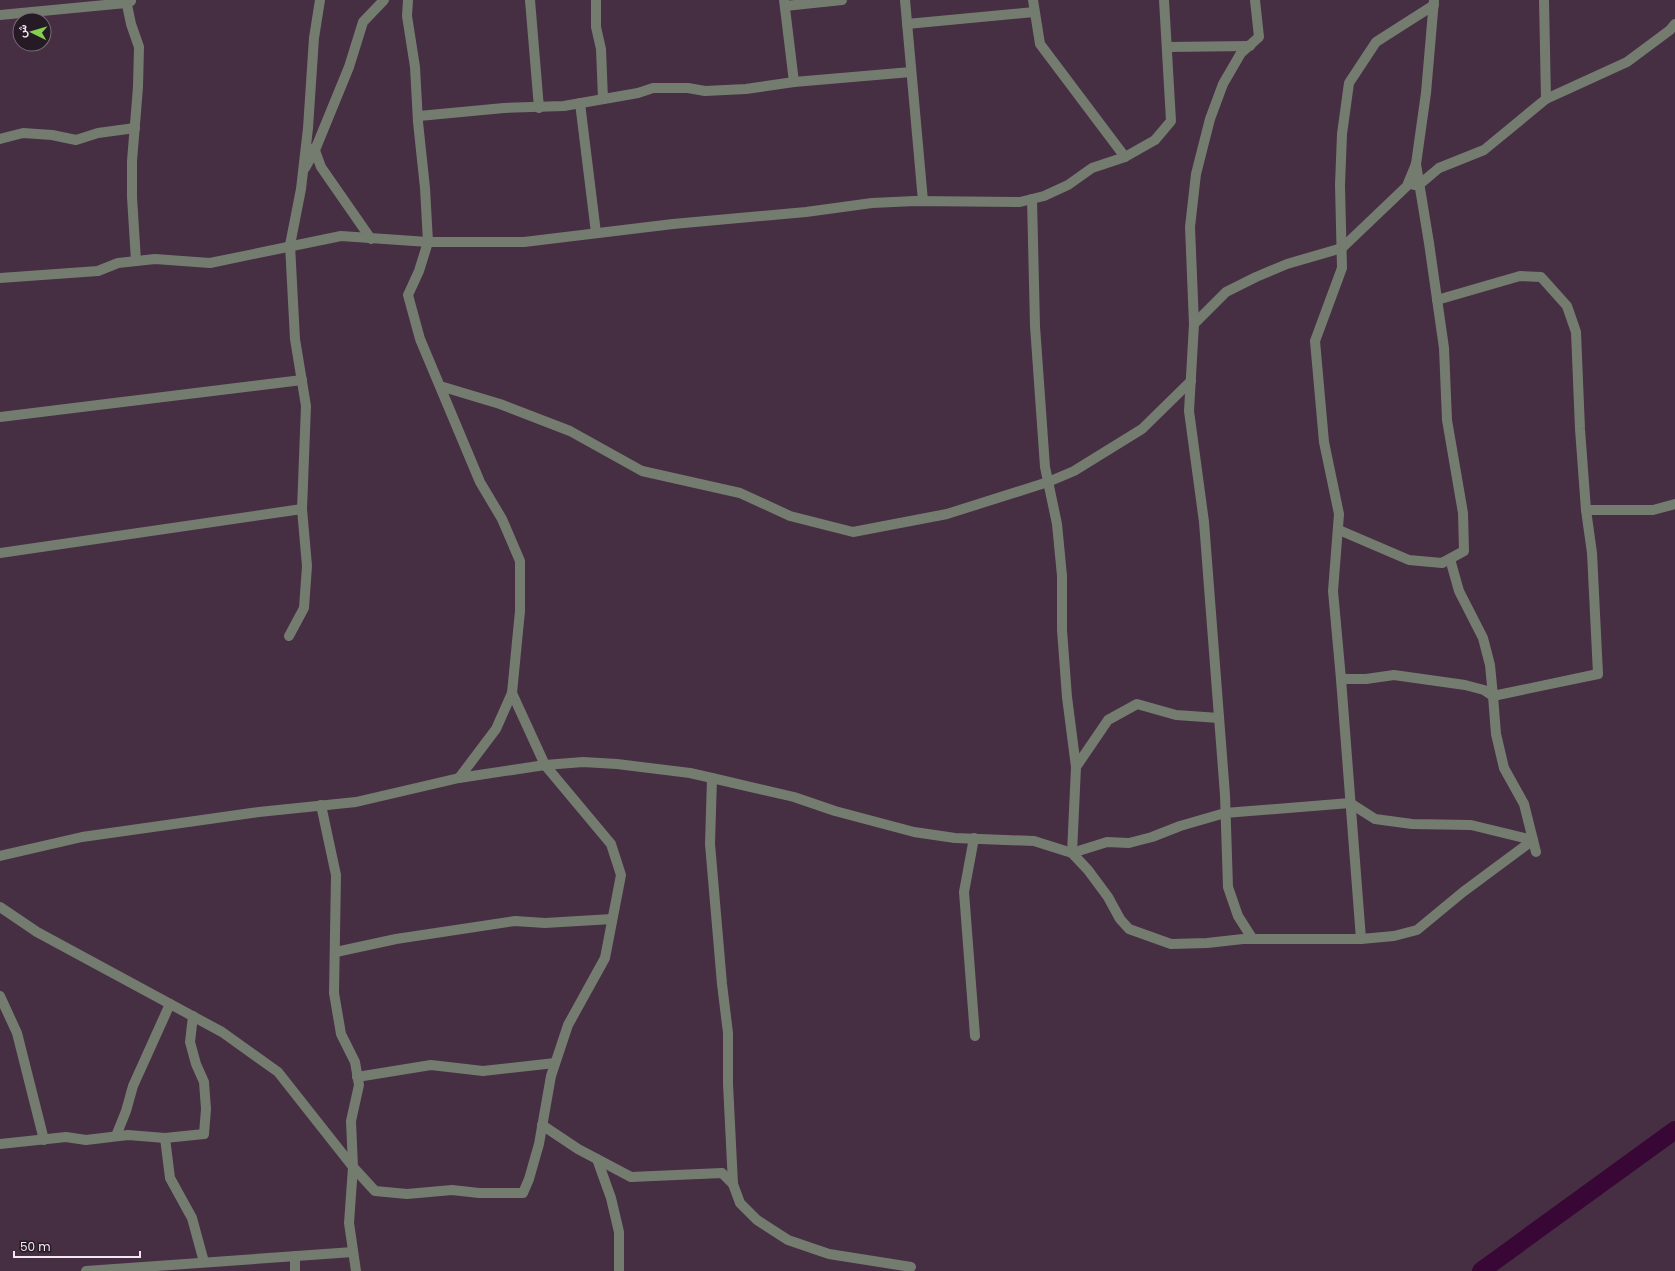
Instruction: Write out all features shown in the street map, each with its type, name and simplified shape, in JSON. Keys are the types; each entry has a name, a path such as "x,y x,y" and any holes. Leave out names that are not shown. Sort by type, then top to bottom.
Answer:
{"street":[{"path":"289,636 304,608 307,566 302,509 306,406 295,340 290,245 303,174 308,128 314,38 320,0"},
{"path":"303,174 315,150 349,67 363,22 384,0"},
{"path":"408,0 407,16 415,67 428,242 419,271 408,295 420,339 480,482 502,519 520,561 520,611 512,693 496,728 460,778"},
{"path":"530,0 539,108"},
{"path":"596,0 596,27 600,49 603,99"},
{"path":"794,82 785,3 842,0"},
{"path":"905,0 923,201"},
{"path":"1033,0 1040,44 1125,157"},
{"path":"0,278 98,271 118,263 155,259 210,263 290,245 341,236 428,242 524,242 674,224 806,212 872,203 923,201 1020,202 1044,196 1068,185 1092,168 1125,157 1155,140 1171,121 1168,47 1164,0"},
{"path":"1252,938 1238,916 1228,887 1219,718 1204,522 1189,411 1194,324 1190,227 1196,174 1210,119 1223,84 1241,53 1259,37 1255,0"},
{"path":"1544,0 1546,99"},
{"path":"0,15 128,1 131,24 139,47 132,162 132,197 136,261"},
{"path":"1194,324 1226,292 1256,277 1281,267 1342,248 1407,186 1416,164 1426,93 1434,2"},
{"path":"1360,939 1333,591 1339,530 1339,514 1324,442 1315,341 1342,268 1340,185 1342,134 1349,83 1376,42 1434,2"},
{"path":"907,24 1034,12"},
{"path":"1407,186 1420,184 1439,168 1484,150 1546,99 1627,62 1670,30 1675,24"},
{"path":"1168,47 1250,46"},
{"path":"419,116 504,108 564,106 653,88 688,88 705,91 746,89 794,82 911,72"},
{"path":"580,103 596,233"},
{"path":"0,139 23,133 76,140 98,133 135,128"},
{"path":"308,128 321,167 371,239"},
{"path":"1339,530 1409,560 1442,563 1464,551 1463,513 1447,420 1444,348 1416,164"},
{"path":"1032,199 1035,326 1045,467 1057,524 1062,576 1062,630 1067,697 1076,767 1072,853"},
{"path":"1341,679 1366,679 1394,675 1465,685 1484,690 1493,696 1598,674 1592,553 1586,510 1576,332 1567,306 1541,276 1520,276 1437,300"},
{"path":"0,417 302,380"},
{"path":"440,386 500,404 570,431 642,471 740,493 790,516 853,532 946,514 1048,482 1074,471 1142,429 1191,381"},
{"path":"1586,510 1653,510 1675,504"},
{"path":"0,552 302,509"},
{"path":"1450,559 1459,591 1484,638 1490,665 1496,734 1504,768 1524,804 1536,852"},
{"path":"0,907 38,932 222,1032 278,1072 353,1166 375,1191 407,1194 452,1190 523,1193 529,1179 539,1144 551,1076 568,1025 605,958 621,875 611,844 545,765 512,693"},
{"path":"1076,767 1108,720 1137,704 1176,715 1219,718"},
{"path":"0,856 82,837 259,812 356,802 460,778 545,765 583,762 617,764 690,773 712,778 794,797 835,811 914,832 955,838 1034,841 1072,853 1088,870 1108,897 1120,918 1130,929 1171,944 1252,938 1360,939 1394,936 1417,930 1463,892 1533,840"},
{"path":"712,778 710,844 722,984 728,1034 728,1084 733,1184 740,1203 757,1220 788,1240 829,1254 911,1266"},
{"path":"1072,853 1107,842 1130,843 1225,813 1350,803 1375,819 1412,824 1471,825 1533,840"},
{"path":"321,805 336,875 336,952 334,993 341,1034 354,1062 359,1085 351,1121 353,1166 349,1223 356,1271"},
{"path":"974,838 964,892 974,1036"},
{"path":"336,952 396,939 515,921 545,923 612,919"},
{"path":"0,996 17,1033 44,1140"},
{"path":"116,1136 126,1111 133,1086 170,1004"},
{"path":"0,1144 66,1137 86,1140 128,1135 165,1138 204,1134 206,1108 204,1082 196,1064 190,1042 192,1016"},
{"path":"357,1077 431,1065 483,1071 555,1063"},
{"path":"542,1124 578,1149 631,1177 722,1173 733,1184"},
{"path":"165,1138 170,1178 192,1218 204,1262"},
{"path":"597,1159 611,1198 619,1232 619,1271"},
{"path":"92,1271 353,1252"},
{"path":"294,1271 295,1256"}],"waterway":[{"path":"1481,1271 1675,1130"}]}
